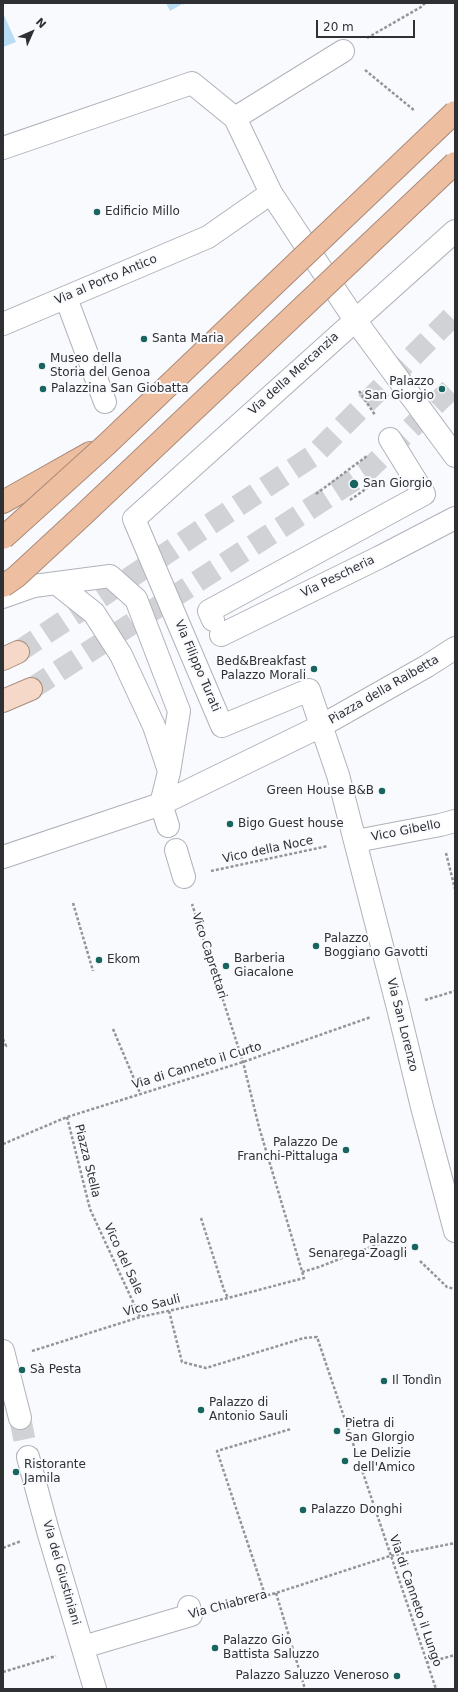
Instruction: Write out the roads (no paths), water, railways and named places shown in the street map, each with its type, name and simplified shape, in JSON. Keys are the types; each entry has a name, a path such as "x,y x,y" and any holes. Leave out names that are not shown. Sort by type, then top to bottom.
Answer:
{"highway":[{"path":"3,538 107,444 455,112"},
{"path":"3,586 16,577 83,515 455,163"},
{"path":"3,502 107,444"}],"main road":[{"path":"3,701 30,689"}],"street":[{"path":"235,118 343,52"},
{"path":"3,148 192,82 235,118 271,193 355,320 455,456"},
{"name":"Via al Porto Antico","path":"3,324 208,236 271,193"},
{"name":"Via della Mercanzia","path":"134,519 455,231"},
{"path":"66,298 104,402"},
{"name":"Via Pescheria","path":"390,439 406,462 424,494 209,611 217,628 455,518"},
{"name":"Via Filippo Turati","path":"134,519 222,726 309,690 321,726"},
{"path":"3,597 34,586 110,576 136,600 179,712 169,772 161,804 168,826"},
{"path":"56,583 94,613 121,655 154,726 169,772"},
{"name":"Piazza della Raibetta","path":"321,726 452,657"},
{"path":"3,857 161,804 321,726"},
{"name":"Via San Lorenzo","path":"321,726 338,775 356,841 422,1108 455,1231"},
{"name":"Vico Gibello","path":"356,841 447,823"},
{"path":"176,850 184,877"},
{"path":"5,1355 20,1418"},
{"name":"Via dei Giustiniani","path":"28,1457 48,1531 95,1689"},
{"name":"Via Chiabrera","path":"83,1647 190,1611"}],"water":[{"path":"166,3 184,3 170,11"},
{"path":"3,13 16,42 3,47"}],"tunnel":[{"path":"18,652 314,455 455,314"},
{"path":"31,689 365,473 455,385"},
{"path":"20,1418 28,1457"}],"place":[{"name":"Edificio Millo","path":"97,212"},
{"name":"Santa Maria","path":"144,339"},
{"name":"Museo della Storia del Genoa","path":"42,366"},
{"name":"Palazzina San Giobatta","path":"43,389"},
{"name":"Palazzo San Giorgio","path":"442,389"},
{"name":"San Giorgio","path":"354,484"},
{"name":"Bed&Breakfast Palazzo Morali","path":"314,669"},
{"name":"Green House B&B","path":"382,791"},
{"name":"Bigo Guest house","path":"230,824"},
{"name":"Palazzo Boggiano Gavotti","path":"316,946"},
{"name":"Ekom","path":"99,960"},
{"name":"Barberia Giacalone","path":"226,966"},
{"name":"Palazzo De Franchi-Pittaluga","path":"346,1150"},
{"name":"Palazzo Senarega-Zoagli","path":"415,1247"},
{"name":"Sà Pesta","path":"22,1370"},
{"name":"Il Tondìn","path":"384,1381"},
{"name":"Palazzo di Antonio Sauli","path":"201,1410"},
{"name":"Pietra di San GIorgio","path":"337,1431"},
{"name":"Le Delizie dell'Amico","path":"345,1461"},
{"name":"Ristorante Jamila","path":"16,1472"},
{"name":"Palazzo Donghi","path":"303,1510"},
{"name":"Palazzo Gio Battista Saluzzo","path":"215,1648"},
{"name":"Palazzo Saluzzo Veneroso","path":"397,1676"}]}
